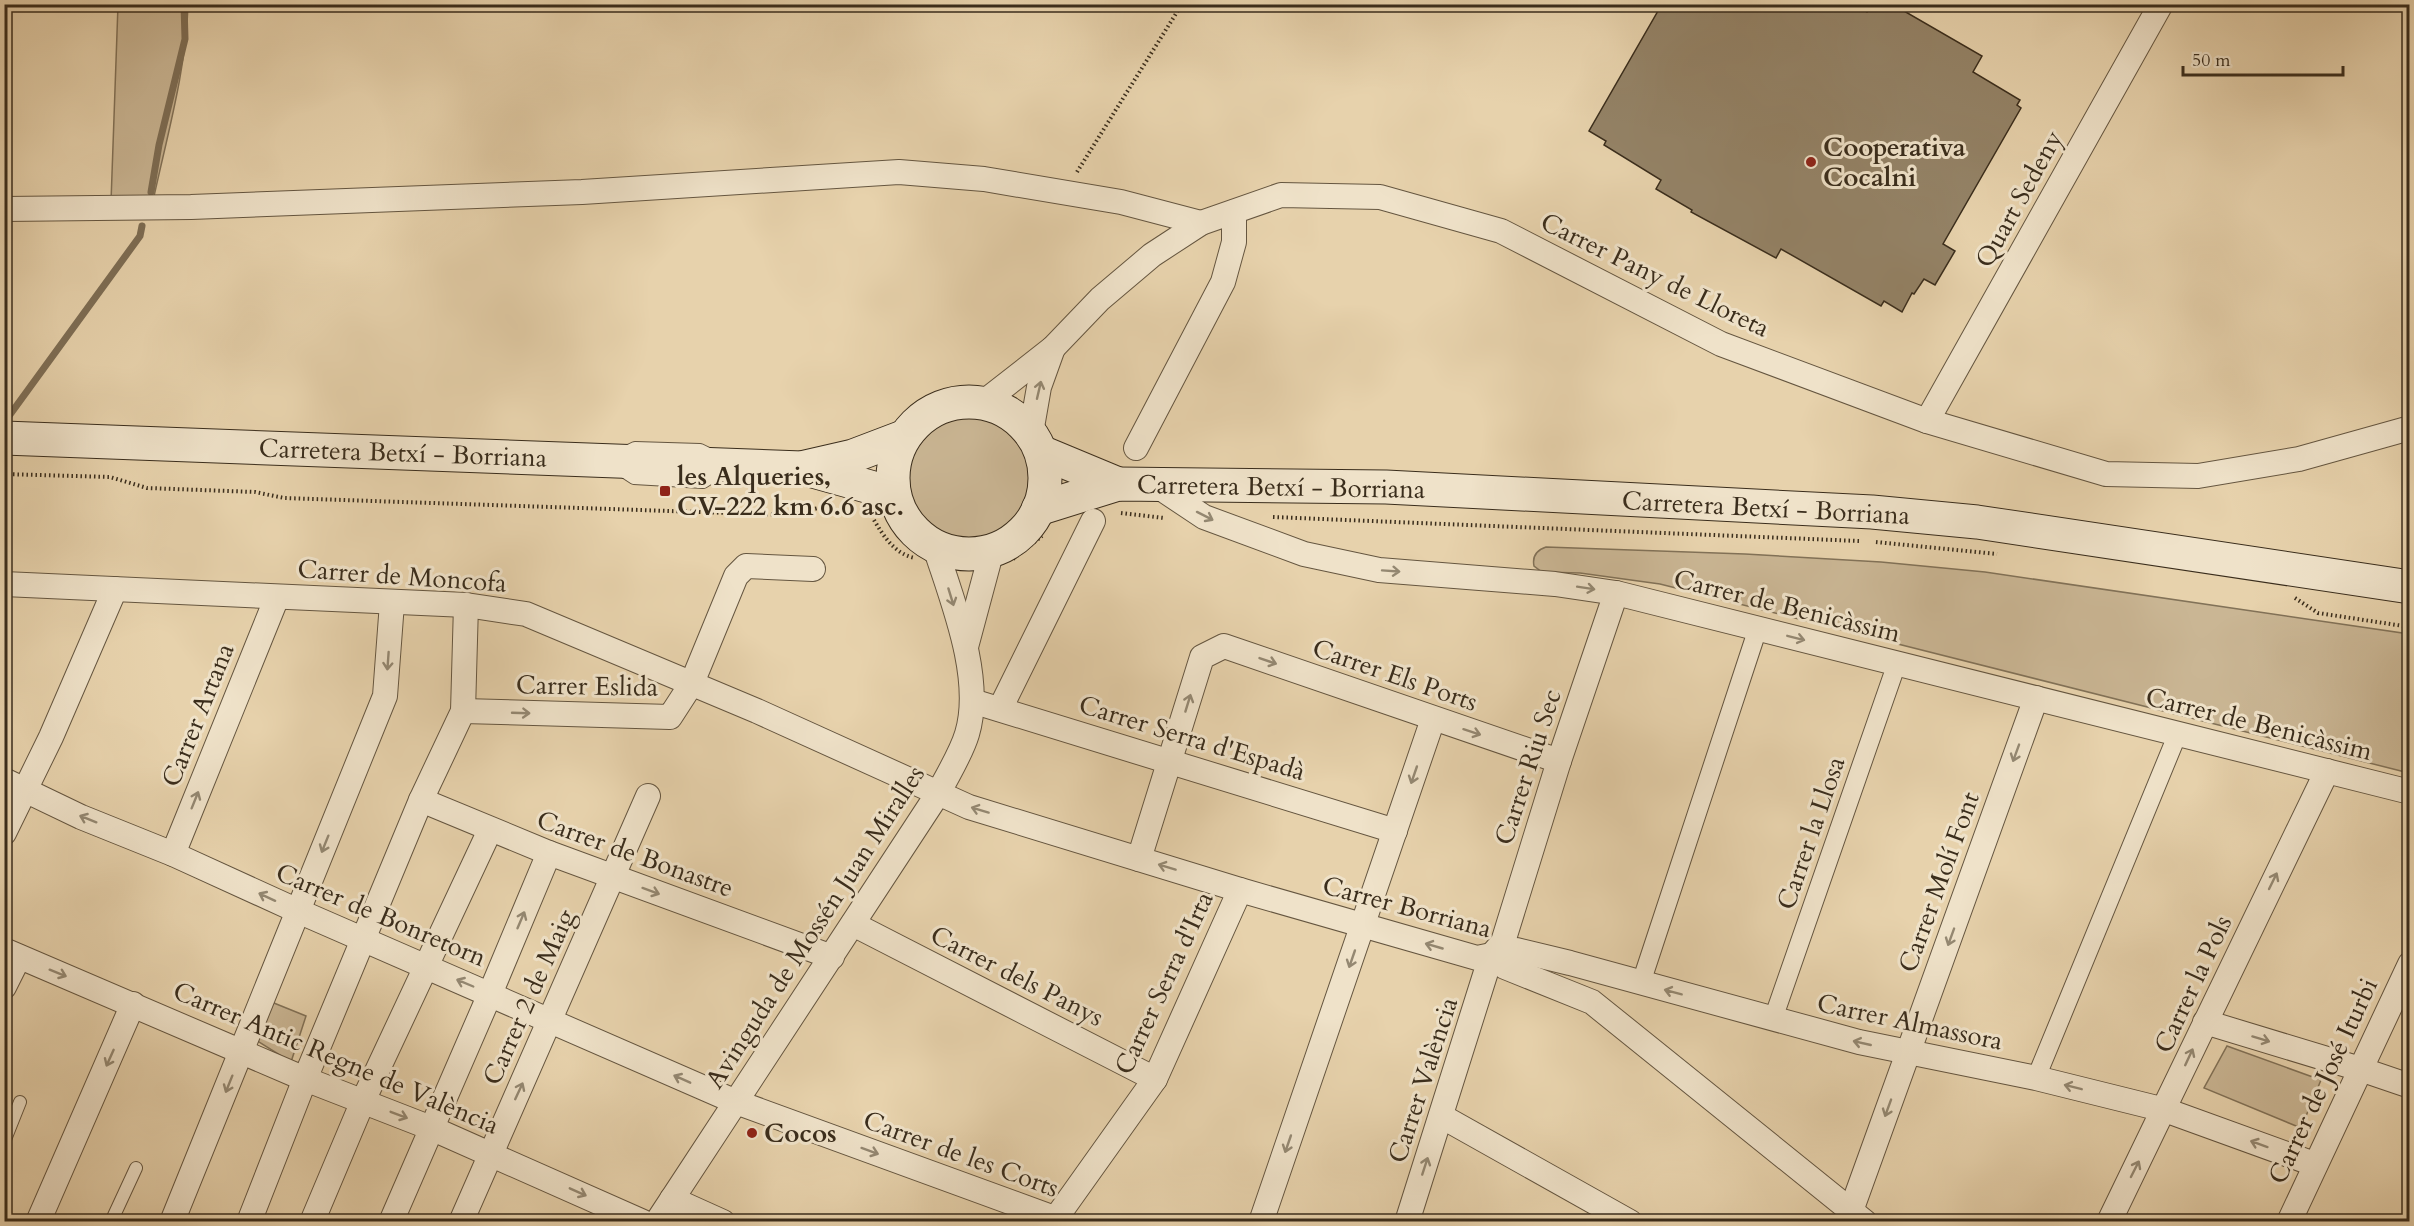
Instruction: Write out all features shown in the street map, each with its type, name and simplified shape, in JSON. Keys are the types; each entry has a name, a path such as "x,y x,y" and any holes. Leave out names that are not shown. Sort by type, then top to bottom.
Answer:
{"main road":[{"path":"961,401 984,402 1010,414 1036,443 1045,471 1044,491 1038,509 1027,527 1011,541 992,550 973,554 953,552 935,546 918,535 904,519 895,500 892,479 895,457 903,437 918,420 938,407 961,401"},
{"name":"Carretera Betxí - Borriana","path":"802,468 854,456 903,437"},
{"name":"Carretera Betxí - Borriana","path":"4,438 802,468 870,487 895,500"},
{"name":"Carretera Betxí - Borriana","path":"1036,443 1118,484"},
{"name":"Carretera Betxí - Borriana","path":"1038,509 1118,484 1386,487 1872,512 1977,522 2409,587"}],"street":[{"name":"Quart Sedeny","path":"1927,421 2161,4"},
{"path":"4,209 192,207 582,192 899,172 984,179 1121,202 1202,223"},
{"name":"Carrer Pany de Lloreta","path":"984,402 1053,348 1100,299 1152,255 1202,223 1281,195 1380,197 1501,231 1721,344 1927,421 2106,474 2198,476 2299,459 2409,428"},
{"path":"1136,448 1223,282 1234,242 1234,212"},
{"name":"Carrer Pany de Lloreta","path":"1036,443 1039,387 1053,348"},
{"name":"Carrer de Benicàssim","path":"1156,485 1204,517 1304,554 1379,570 1555,584 1616,593 2409,792"},
{"path":"1000,709 1093,521"},
{"name":"Avinguda de Mossén Juan Miralles","path":"657,1221 939,792 967,735 972,700 966,647 935,546"},
{"name":"Avinguda de Mossén Juan Miralles","path":"966,647 992,550"},
{"path":"692,683 736,576 746,566 813,569"},
{"name":"Carrer de Moncofa","path":"4,584 466,605 526,614 692,683 939,792"},
{"path":"4,833 15,785 51,736 115,589"},
{"name":"Carrer Riu Sec","path":"1491,956 1503,942 1559,761 1616,593"},
{"name":"Carrer Artana","path":"173,854 277,597"},
{"path":"172,1221 385,696 392,603"},
{"path":"249,1221 305,1079 421,800 463,711 466,605"},
{"path":"1641,983 1758,628"},
{"name":"Carrer Els Ports","path":"1171,760 1202,657 1224,646 1559,761"},
{"name":"Carrer la Llosa","path":"1773,1019 1898,663"},
{"name":"Carrer Eslida","path":"463,711 670,717 692,683"},
{"name":"Carrer Molí Font","path":"1855,1218 1908,1053 2036,698"},
{"name":"Carrer Serra d'Espadà","path":"972,700 1395,831"},
{"path":"1261,1221 1433,719"},
{"path":"2036,1078 2178,733"},
{"path":"1139,858 1171,760"},
{"name":"Carrer la Pols","path":"2109,1221 2327,771"},
{"name":"Carrer de Bonretorn","path":"15,785 81,817 173,854 736,1102"},
{"name":"Carrer Borriana","path":"939,792 969,807 1240,890 1477,958 1491,956 1505,967 1592,1002 1855,1218"},
{"name":"Carrer 2 de Maig","path":"461,1221 551,1021 648,796"},
{"name":"Carrer de Bonastre","path":"421,800 549,853 832,957"},
{"path":"312,1221 363,1101 428,967 490,830"},
{"path":"391,1221 549,853"},
{"name":"Carrer Serra d'Irta","path":"1061,1220 1155,1079 1240,890"},
{"name":"Carrer dels Panys","path":"853,924 1155,1079"},
{"name":"Carrer Almassora","path":"1491,956 1516,950 1908,1053 2036,1078 2164,1110 2314,1164"},
{"path":"4,987 12,954"},
{"name":"Carrer Antic Regne de València","path":"12,954 133,1004 242,1053 431,1128 643,1221"},
{"name":"Carrer València","path":"1407,1221 1491,956"},
{"name":"Carrer de José Iturbi","path":"2294,1220 2314,1164 2409,964"},
{"path":"1592,1002 1594,985 1602,971"},
{"path":"38,1221 133,1004"},
{"path":"2205,1022 2409,1086"},
{"name":"Carrer de les Corts","path":"736,1102 1061,1220"},
{"path":"1441,1116 1630,1221"},
{"path":"672,1198 723,1221"}],"lane":[{"path":"4,1142 20,1102"},
{"path":"111,1221 136,1168"}],"path":[{"path":"1063,193 1182,4"}],"shaded area":[{"path":"118,5 188,5 180,79 153,201 111,202"},
{"path":"967,412 991,417 1012,431 1026,452 1031,476 1026,500 1012,521 991,535 967,540 943,535 922,521 908,500 903,476 908,452 922,431 943,417"},
{"path":"1546,547 1745,554 1881,562 1985,572 2409,634 2409,773 1660,584 1580,573 1542,572 1534,566 1534,559 1540,550"},
{"path":"264,999 306,1016 291,1062 248,1035"},
{"path":"2227,1046 2321,1080 2301,1128 2204,1088"}],"building":[{"name":"Cooperativa Cocalni","path":"1662,4 1854,4 1867,12 1871,4 1892,4 1982,56 1973,72 2020,100 2017,105 2021,108 1943,244 1955,251 1935,285 1924,279 1914,294 1912,293 1902,312 1884,301 1881,306 1781,249 1776,258 1691,212 1692,210 1656,189 1661,180 1604,145 1606,141 1589,131"}],"waterway":[{"path":"151,192 159,145 185,39 184,4"},
{"path":"9,416 140,236 142,226"}],"place":[{"name":"Cooperativa Cocalni","path":"1811,162"},
{"name":"les Alqueries, CV-222 km 6.6 asc.","path":"665,491"},
{"name":"Cocos","path":"752,1133"}]}
